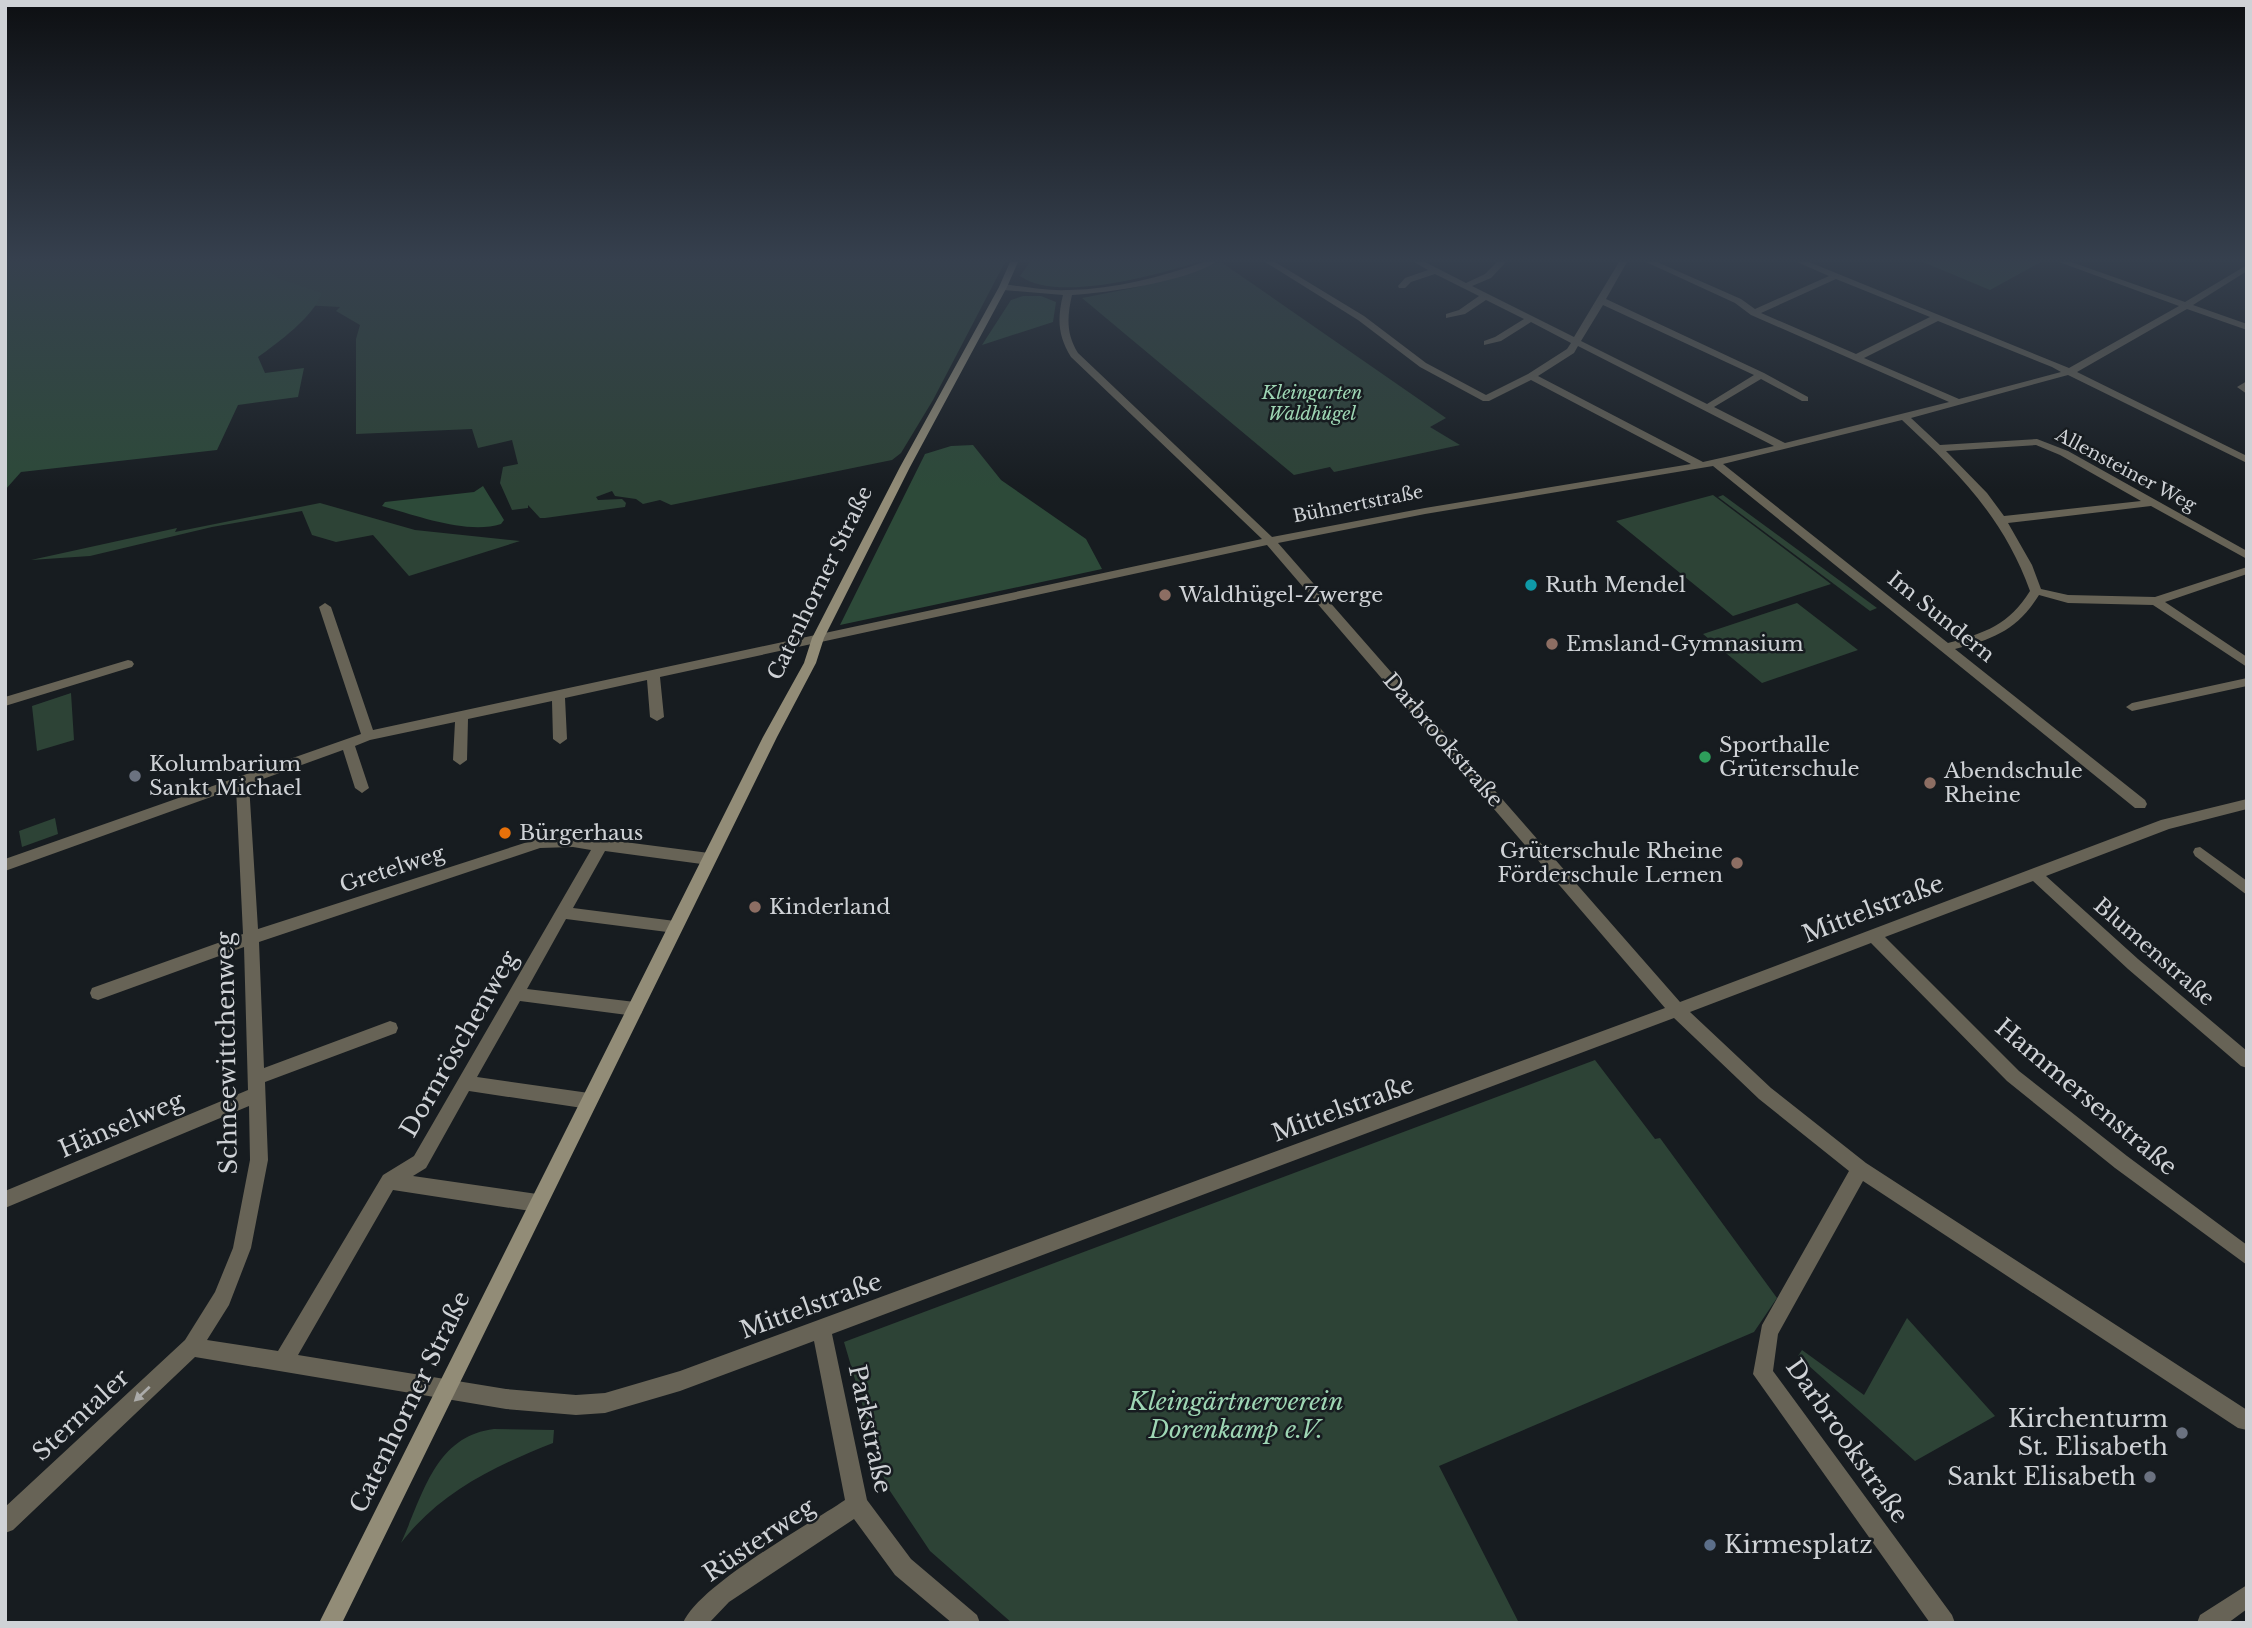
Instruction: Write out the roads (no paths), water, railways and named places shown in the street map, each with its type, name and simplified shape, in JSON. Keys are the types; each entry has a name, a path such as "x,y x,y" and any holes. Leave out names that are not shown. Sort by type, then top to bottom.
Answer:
{"street":[{"name":"Catenhorner Straße","path":"330,1623 709,859 810,663 818,638 905,467 975,338"},
{"name":"Darbrookstraße","path":"1064,338 1074,355 1270,541 1677,1010 1749,1082 1810,1134 1860,1169 2246,1421"},
{"path":"1387,338 1423,365 1486,399 1561,359 1580,338"},
{"path":"1487,343 1500,338"},
{"path":"1567,338 1786,447"},
{"path":"1683,338 1805,399"},
{"path":"1811,338 1957,402"},
{"path":"1856,358 1896,338"},
{"path":"1988,338 2070,372 2247,460"},
{"name":"Bühnertstraße","path":"5,865 368,736 1270,541 1425,511 1715,463 1786,447 2070,372 2129,338"},
{"path":"1708,407 1761,375"},
{"path":"1531,376 1701,465"},
{"path":"2247,384 2242,387 2247,391"},
{"path":"1904,417 1962,470 2002,520 2022,552 2036,591 2025,611 2011,625 1989,636 1946,648"},
{"name":"Allensteiner Weg","path":"1939,448 2037,442 2064,453 2247,556"},
{"name":"Im Sundern","path":"1715,463 2140,804"},
{"path":"2002,520 2152,503"},
{"path":"2036,591 2068,599 2156,601 2247,570"},
{"path":"2156,601 2247,663"},
{"path":"325,607 368,736"},
{"path":"5,702 128,664"},
{"path":"653,674 657,717"},
{"path":"2132,707 2247,682"},
{"path":"558,695 560,739"},
{"path":"460,761 462,716"},
{"path":"347,743 362,788"},
{"name":"Schneewittchenweg","path":"192,1347 222,1298 242,1248 259,1160 242,781"},
{"name":"Mittelstraße","path":"446,1390 576,1405 606,1403 680,1381 1677,1010 2166,824 2247,804"},
{"name":"Gretelweg","path":"98,993 251,938 540,843 573,842 709,859"},
{"name":"Dornröschenweg","path":"282,1363 389,1181 420,1162 601,845"},
{"path":"2200,852 2247,889"},
{"name":"Blumenstraße","path":"2035,874 2133,964 2247,1061"},
{"path":"563,913 675,928"},
{"name":"Hammersenstraße","path":"1873,935 2013,1076 2121,1162 2247,1256"},
{"path":"516,994 635,1009"},
{"name":"Hänselweg","path":"5,1200 390,1028"},
{"path":"465,1083 589,1101"},
{"name":"Darbrookstraße","path":"1860,1169 1769,1332 1763,1374 1944,1623"},
{"path":"389,1181 537,1203"},
{"name":"Parkstraße","path":"821,1329 857,1505 903,1567 969,1623"},
{"path":"192,1347 446,1390"},
{"name":"Sterntaler","path":"5,1522 192,1347"},
{"name":"Rüsterweg","path":"694,1623 721,1594 857,1505"},
{"path":"2208,1623 2247,1597"}],"place":[{"name":"Ruth Mendel","path":"1531,585"},
{"name":"Waldhügel-Zwerge","path":"1165,595"},
{"name":"Emsland-Gymnasium","path":"1552,644"},
{"name":"Sporthalle Grüterschule","path":"1705,757"},
{"name":"Kolumbarium Sankt Michael","path":"135,776"},
{"name":"Abendschule Rheine","path":"1930,783"},
{"name":"Bürgerhaus","path":"505,833"},
{"name":"Grüterschule Rheine Förderschule Lernen","path":"1737,863"},
{"name":"Kinderland","path":"755,907"},
{"name":"Kirchenturm St. Elisabeth","path":"2182,1433"},
{"name":"Sankt Elisabeth","path":"2150,1477"},
{"name":"Kirmesplatz","path":"1710,1545"}],"park label":[{"name":"Kleingarten Waldhügel","path":"1312,403"},
{"name":"Kleingärtnerverein Dorenkamp e.V.","path":"1236,1416"}]}
